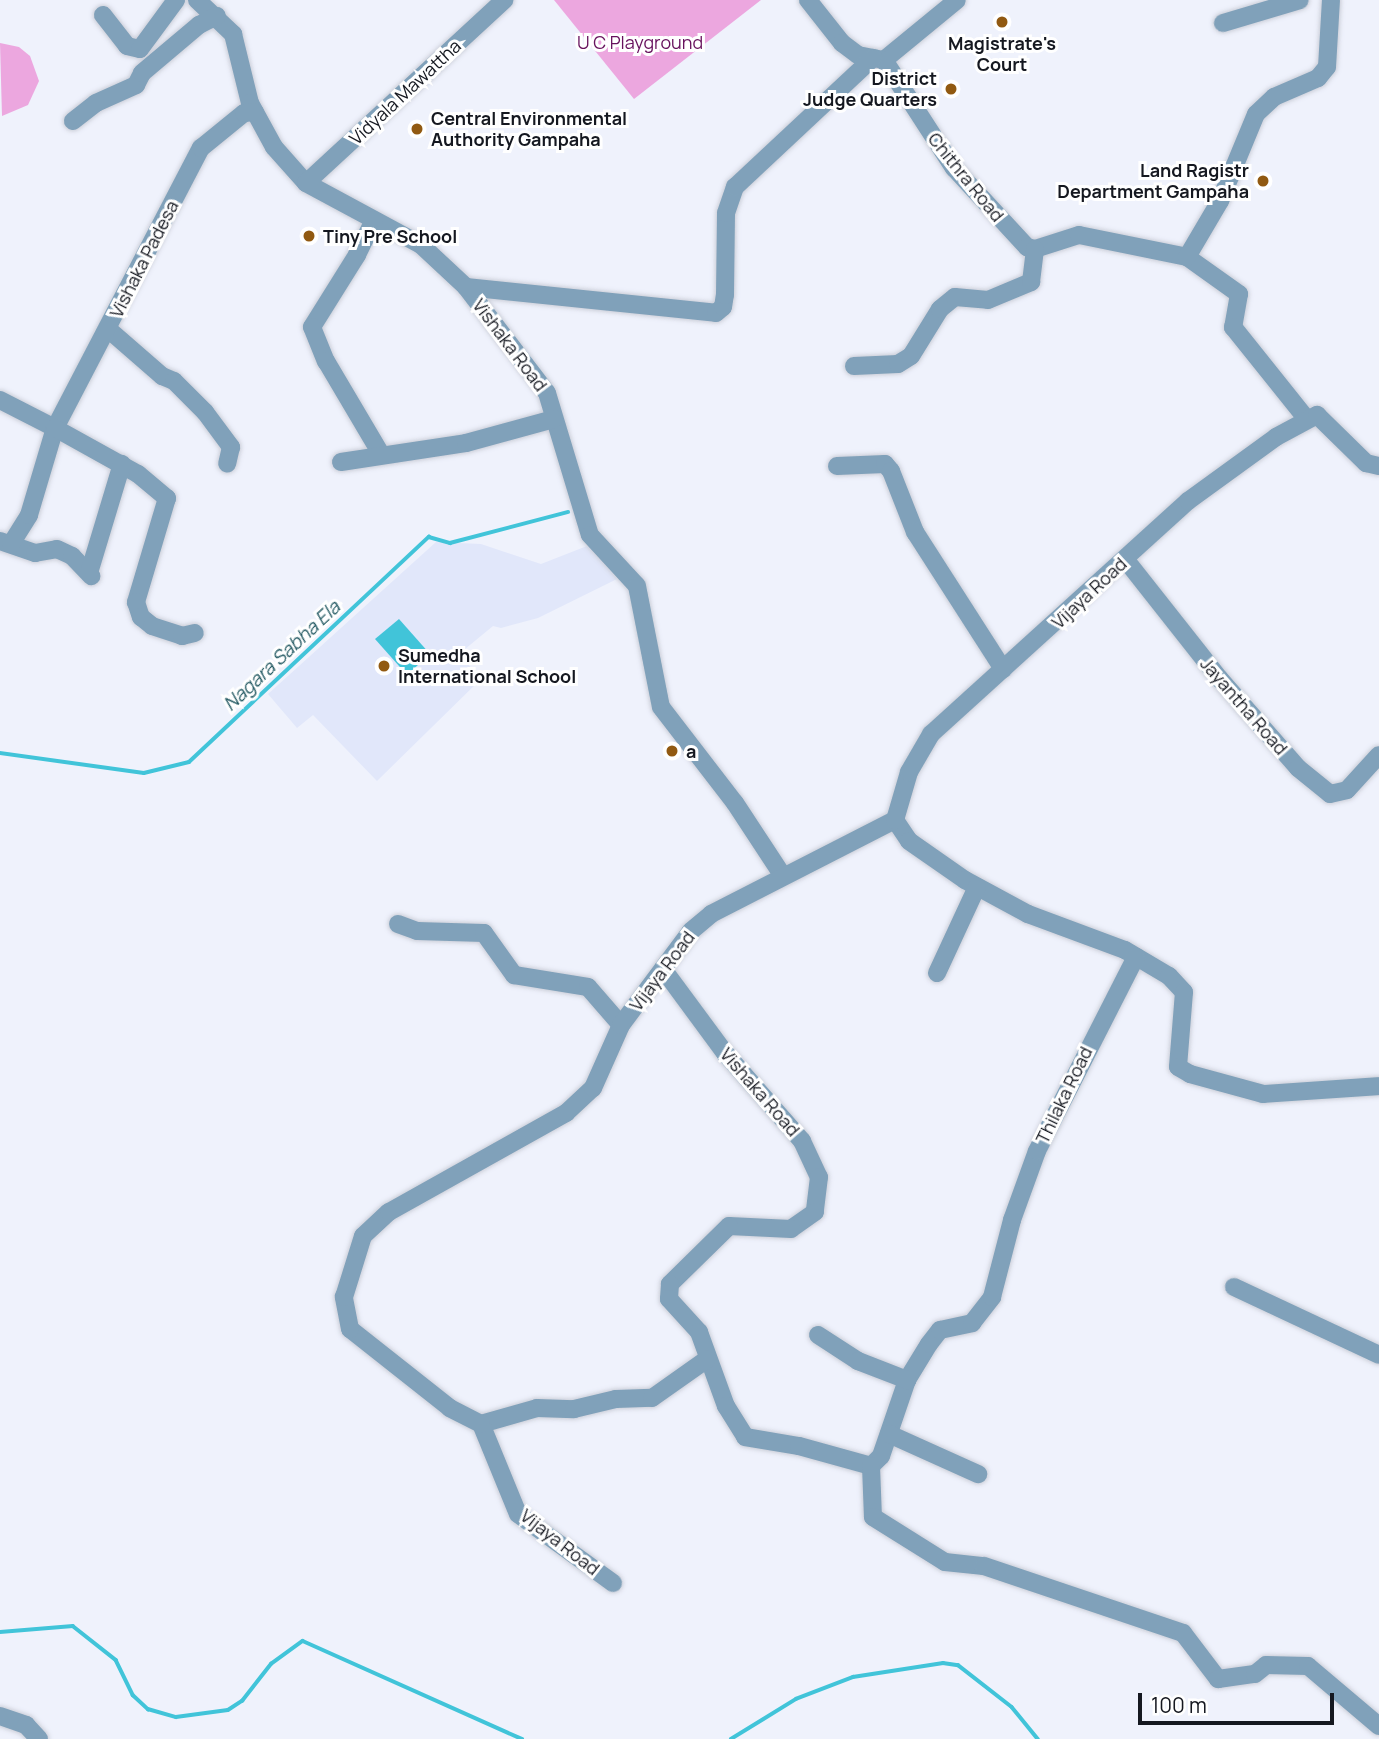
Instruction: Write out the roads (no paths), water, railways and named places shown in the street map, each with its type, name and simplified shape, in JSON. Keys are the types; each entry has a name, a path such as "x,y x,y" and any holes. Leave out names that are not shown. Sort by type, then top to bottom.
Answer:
{"street":[{"path":"103,15 127,47 140,49 176,0"},
{"name":"Vishaka Road","path":"197,0 217,16 237,41 255,112 274,148 306,183 421,245 466,286 547,393 590,535 637,586 661,707 735,803 783,876"},
{"name":"Vidyala Mawattha","path":"306,183 504,0"},
{"path":"808,0 842,43 859,55 878,59"},
{"path":"466,286 716,313 723,307 725,295 726,212 735,187 878,59 957,0"},
{"path":"1223,23 1300,0"},
{"path":"1187,257 1220,201 1256,114 1275,97 1318,78 1327,67 1331,0"},
{"path":"73,121 96,103 136,85 142,73 199,25 217,16"},
{"name":"Chithra Road","path":"878,59 954,168 1027,247 1035,249"},
{"name":"Vishaka Padesa","path":"122,464 90,574 72,556 57,550 35,553 6,543 29,515 55,428 207,139 244,113 255,112"},
{"path":"374,220 358,255 312,327 326,361 380,454"},
{"path":"854,366 898,364 911,356 940,309 955,297 988,300 1031,282 1035,249 1079,235 1187,257 1239,294 1233,327 1266,371 1306,418 1317,415 1366,463 1379,466"},
{"path":"108,329 162,376 174,381 205,412 230,447 227,464"},
{"path":"0,400 122,464 166,498 138,585 136,603 141,617 152,626 182,636 195,633"},
{"name":"Vijaya Road","path":"613,1583 518,1514 481,1424 450,1408 350,1329 344,1297 352,1264 363,1236 389,1212 566,1113 593,1088 621,1025 691,931 711,914 783,876 829,858 895,820 909,772 931,734 1188,502 1306,418"},
{"path":"341,462 467,443 554,419"},
{"path":"837,466 885,464 891,471 915,532 1003,669"},
{"name":"Jayantha Road","path":"1125,559 1219,678 1298,768 1330,794 1347,790 1379,755"},
{"path":"895,820 908,841 977,887 1028,914 1136,957 1169,976 1184,992 1178,1067 1190,1074 1263,1094 1379,1086"},
{"path":"937,973 977,887"},
{"path":"398,924 417,931 484,933 514,975 588,987 621,1025"},
{"name":"Thilaka Road","path":"871,1465 881,1456 907,1380 940,1330 972,1323 992,1297 1012,1220 1037,1151 1136,957"},
{"name":"Vishaka Road","path":"663,969 725,1053 802,1141 819,1177 815,1212 791,1229 729,1226 670,1284 669,1300 699,1332 707,1359 745,1437 871,1465"},
{"path":"1234,1287 1379,1355"},
{"path":"818,1335 858,1361 907,1380"},
{"path":"481,1424 537,1408 574,1409 616,1399 652,1398 707,1359"},
{"path":"889,1434 978,1474"},
{"path":"871,1465 873,1517 945,1562 984,1566 1182,1633 1217,1679 1255,1674 1266,1665 1308,1666 1379,1726"},
{"path":"0,1716 26,1725 39,1739"}],"water":[{"path":"399,619 430,654 407,675 375,639"}],"waterway":[{"name":"Nagara Sabha Ela","path":"0,753 144,773 189,762 429,537 450,543 568,512"},
{"path":"0,1632 73,1626 116,1660 133,1695 148,1709 176,1717 228,1710 242,1701 271,1664 303,1641 522,1739"},
{"path":"731,1739 796,1699 853,1677 943,1663 958,1665 1012,1707 1038,1739"}],"place":[{"name":"Magistrate's Court","path":"1002,22"},
{"name":"District Judge Quarters","path":"951,89"},
{"name":"Central Environmental Authority Gampaha","path":"417,129"},
{"name":"Land Ragistr Department Gampaha","path":"1263,181"},
{"name":"Tiny Pre School","path":"309,236"},
{"name":"Sumedha International School","path":"384,666"},
{"name":"a","path":"672,751"}],"park label":[{"name":"U C Playground","path":"640,42"}]}
